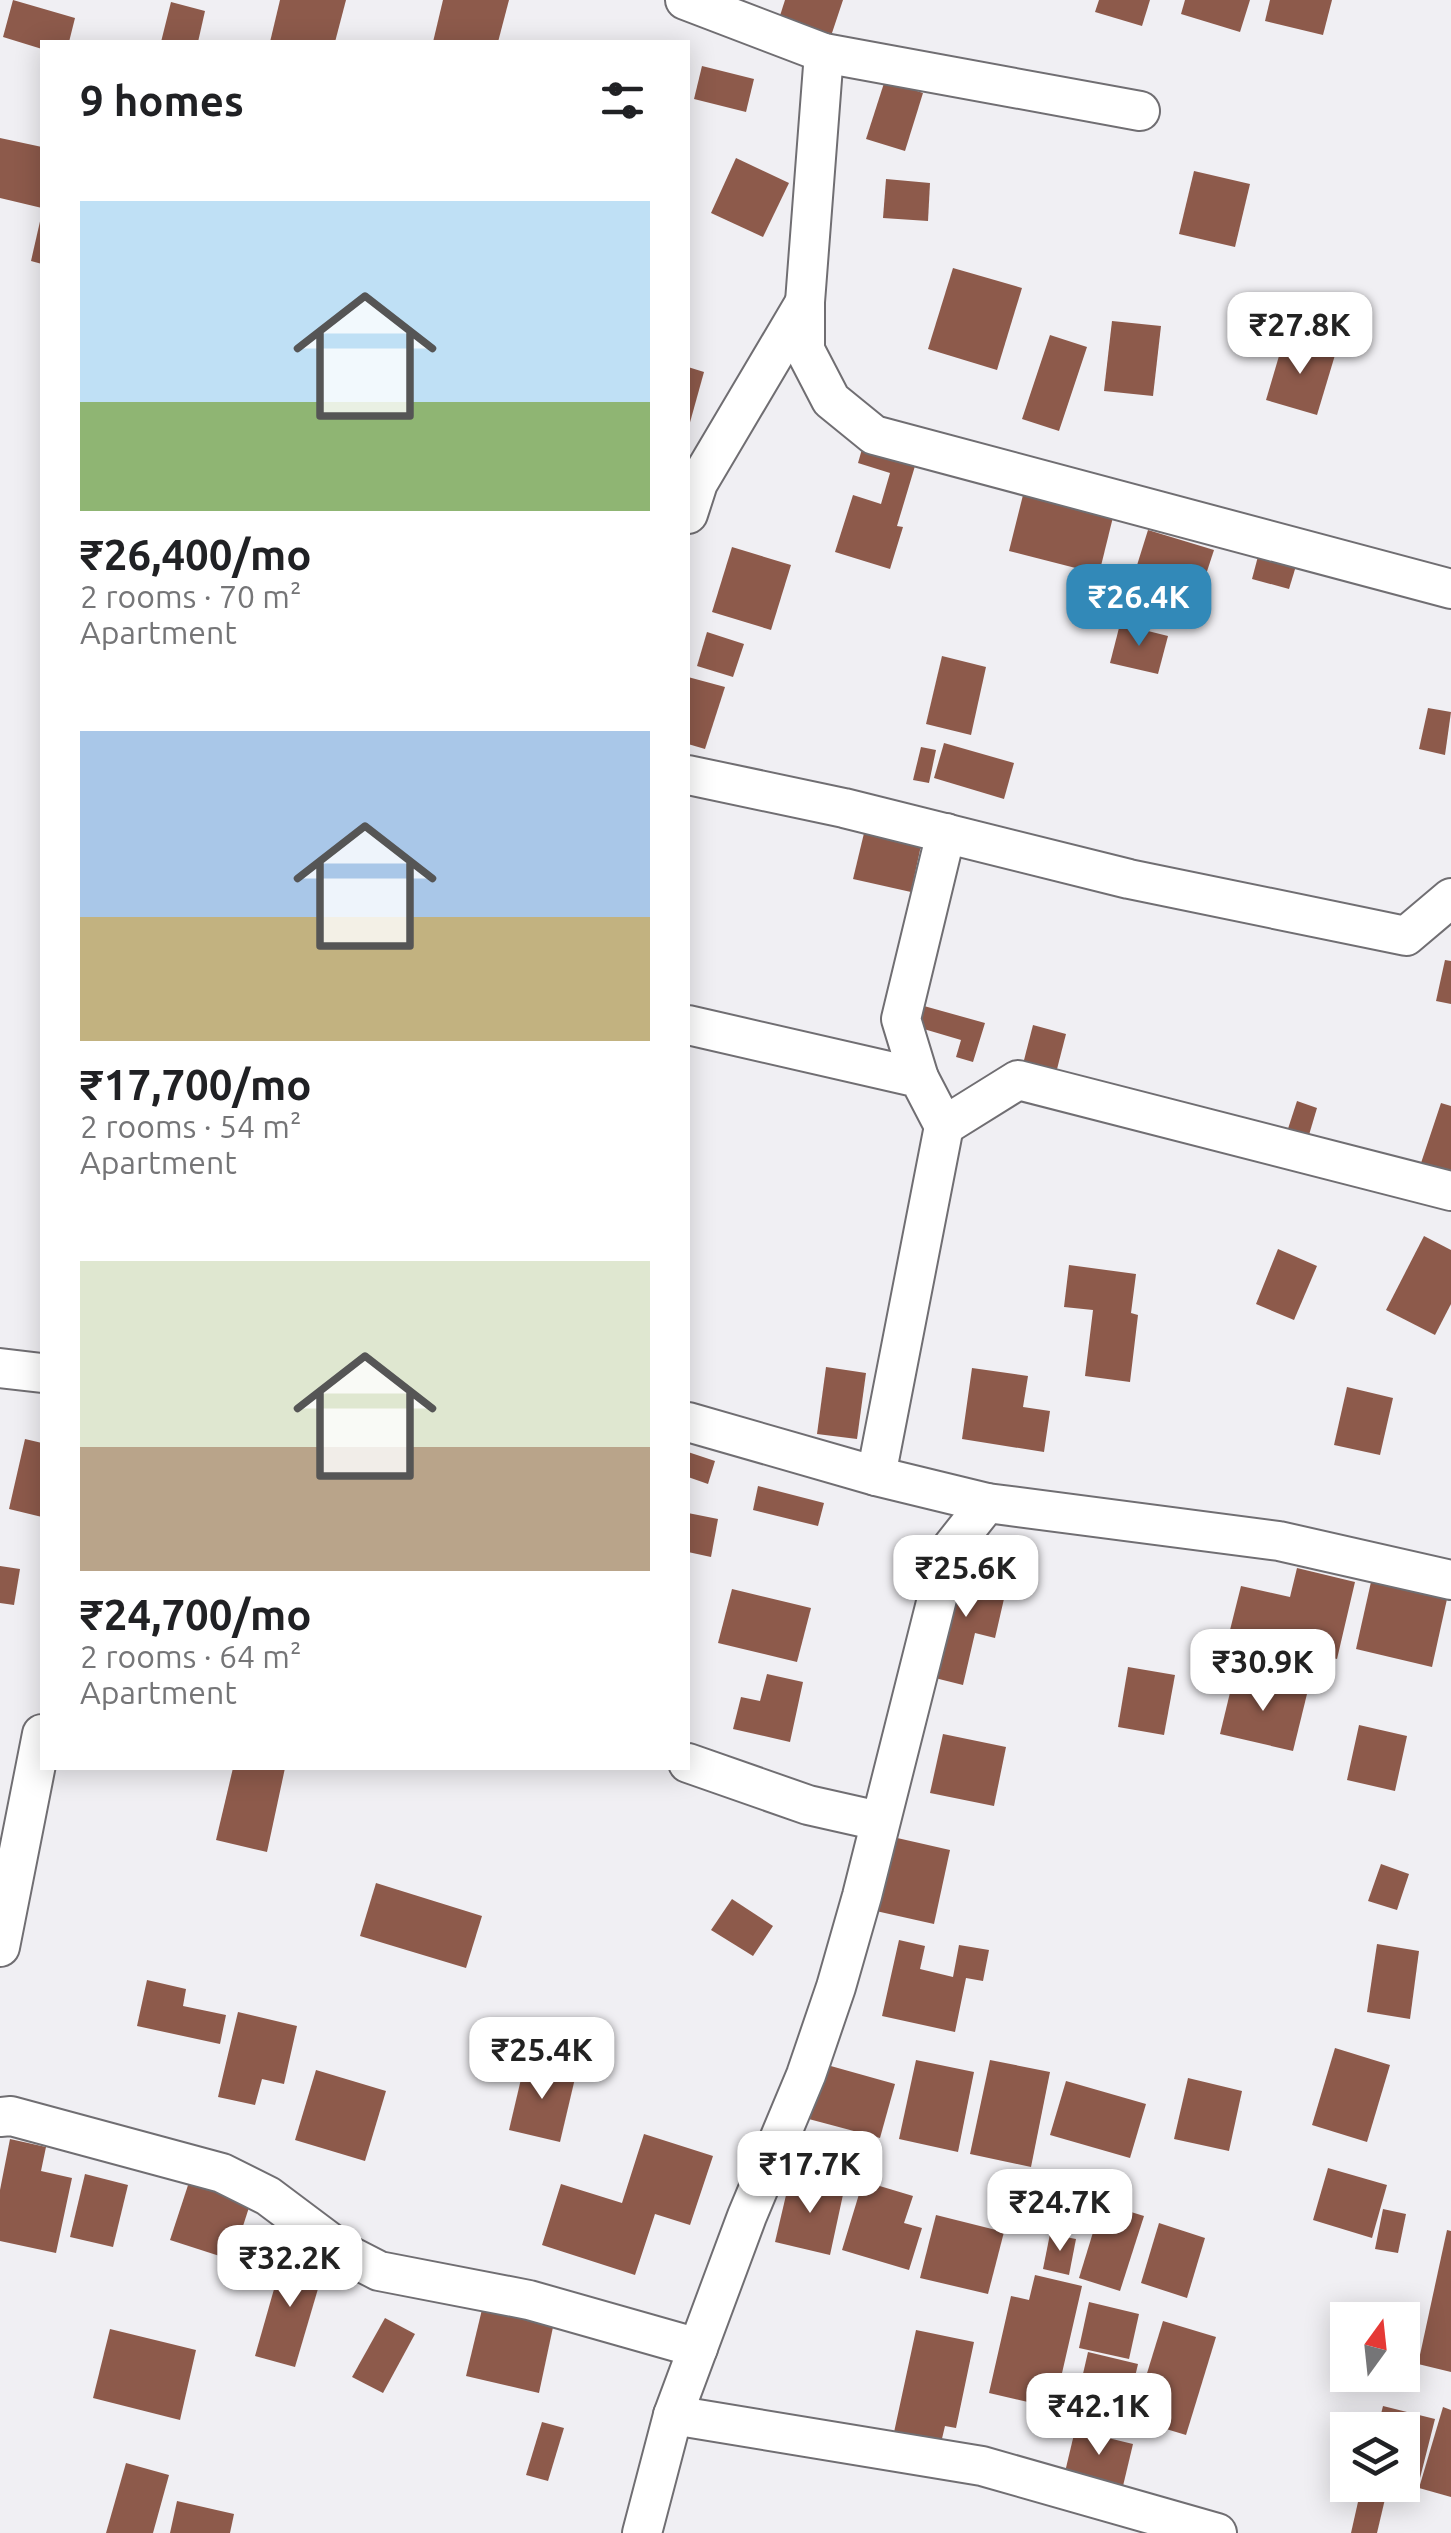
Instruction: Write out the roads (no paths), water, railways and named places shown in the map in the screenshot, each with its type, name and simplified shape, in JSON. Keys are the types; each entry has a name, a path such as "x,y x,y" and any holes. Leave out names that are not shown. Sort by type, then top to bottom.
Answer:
{"street":[{"path":"685,0 824,53 1140,111"},
{"path":"824,53 805,302 805,350 831,400 874,435 1451,590"},
{"path":"690,508 698,482 805,302"},
{"path":"690,775 1129,879 1406,936 1451,898"},
{"path":"876,1476 944,1126 919,1078 901,1019 946,833"},
{"path":"690,1025 919,1078"},
{"path":"944,1126 1018,1080 1451,1192"},
{"path":"0,1368 40,1374"},
{"path":"690,1423 987,1503 1279,1541 1451,1580"},
{"path":"642,2533 673,2415 747,2216 806,2075 862,1896 949,1551 987,1503"},
{"path":"0,1947 40,1744"},
{"path":"690,1764 808,1806 879,1821"},
{"path":"0,2117 11,2116 222,2173 268,2196 344,2253 379,2271 529,2300 698,2348"},
{"path":"673,2415 982,2466 1217,2533"}]}
